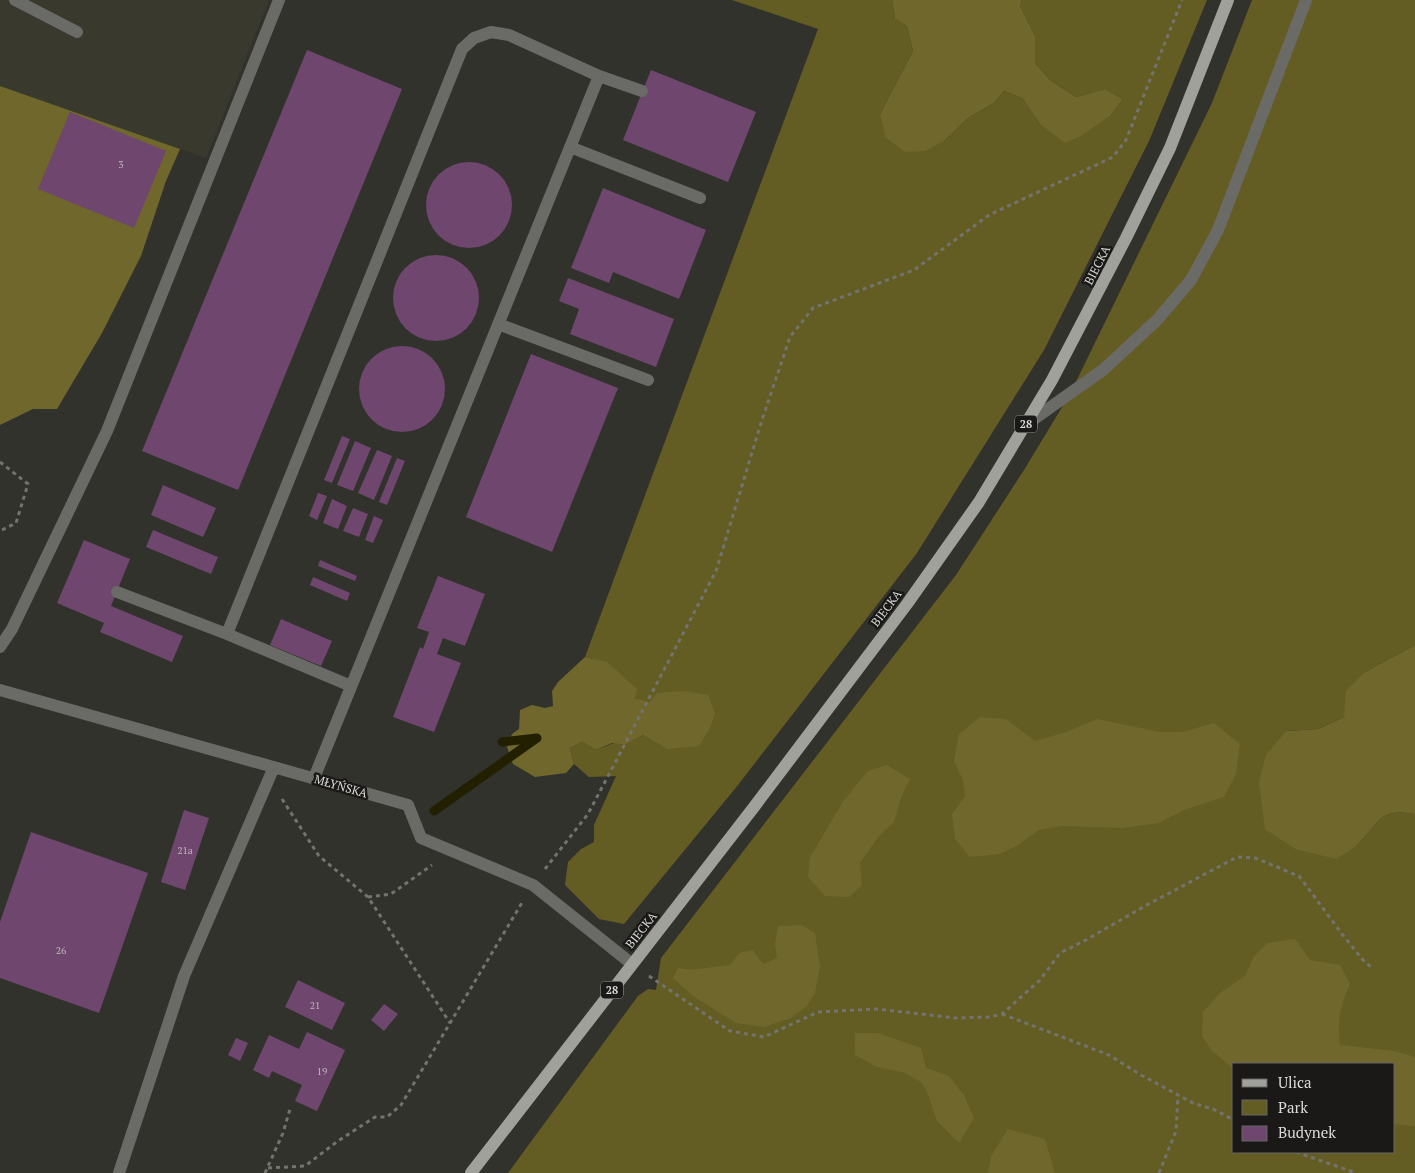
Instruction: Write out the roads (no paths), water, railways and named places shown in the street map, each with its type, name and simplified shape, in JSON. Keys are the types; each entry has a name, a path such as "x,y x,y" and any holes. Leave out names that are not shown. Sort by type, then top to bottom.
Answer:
{"main road":[{"name":"BIECKA","path":"471,1173 754,807 907,604 979,502 1052,380 1170,148 1228,0"}],"street":[{"path":"15,0 77,32"},
{"path":"0,647 12,629 107,431 279,0"},
{"path":"1024,426 1103,370 1157,320 1192,280 1218,230 1306,0"},
{"path":"227,634 462,49 474,38 490,32 509,35 599,76 642,91"},
{"path":"314,778 599,76"},
{"path":"570,147 700,198"},
{"path":"498,324 648,380"},
{"path":"117,592 227,634 351,686"},
{"name":"MŁYŃSKA","path":"0,690 272,773 314,778 408,804 421,838 534,885 632,964"},
{"path":"119,1173 184,976 272,773"}],"waterway":[{"path":"434,811 537,738 502,742"}]}
